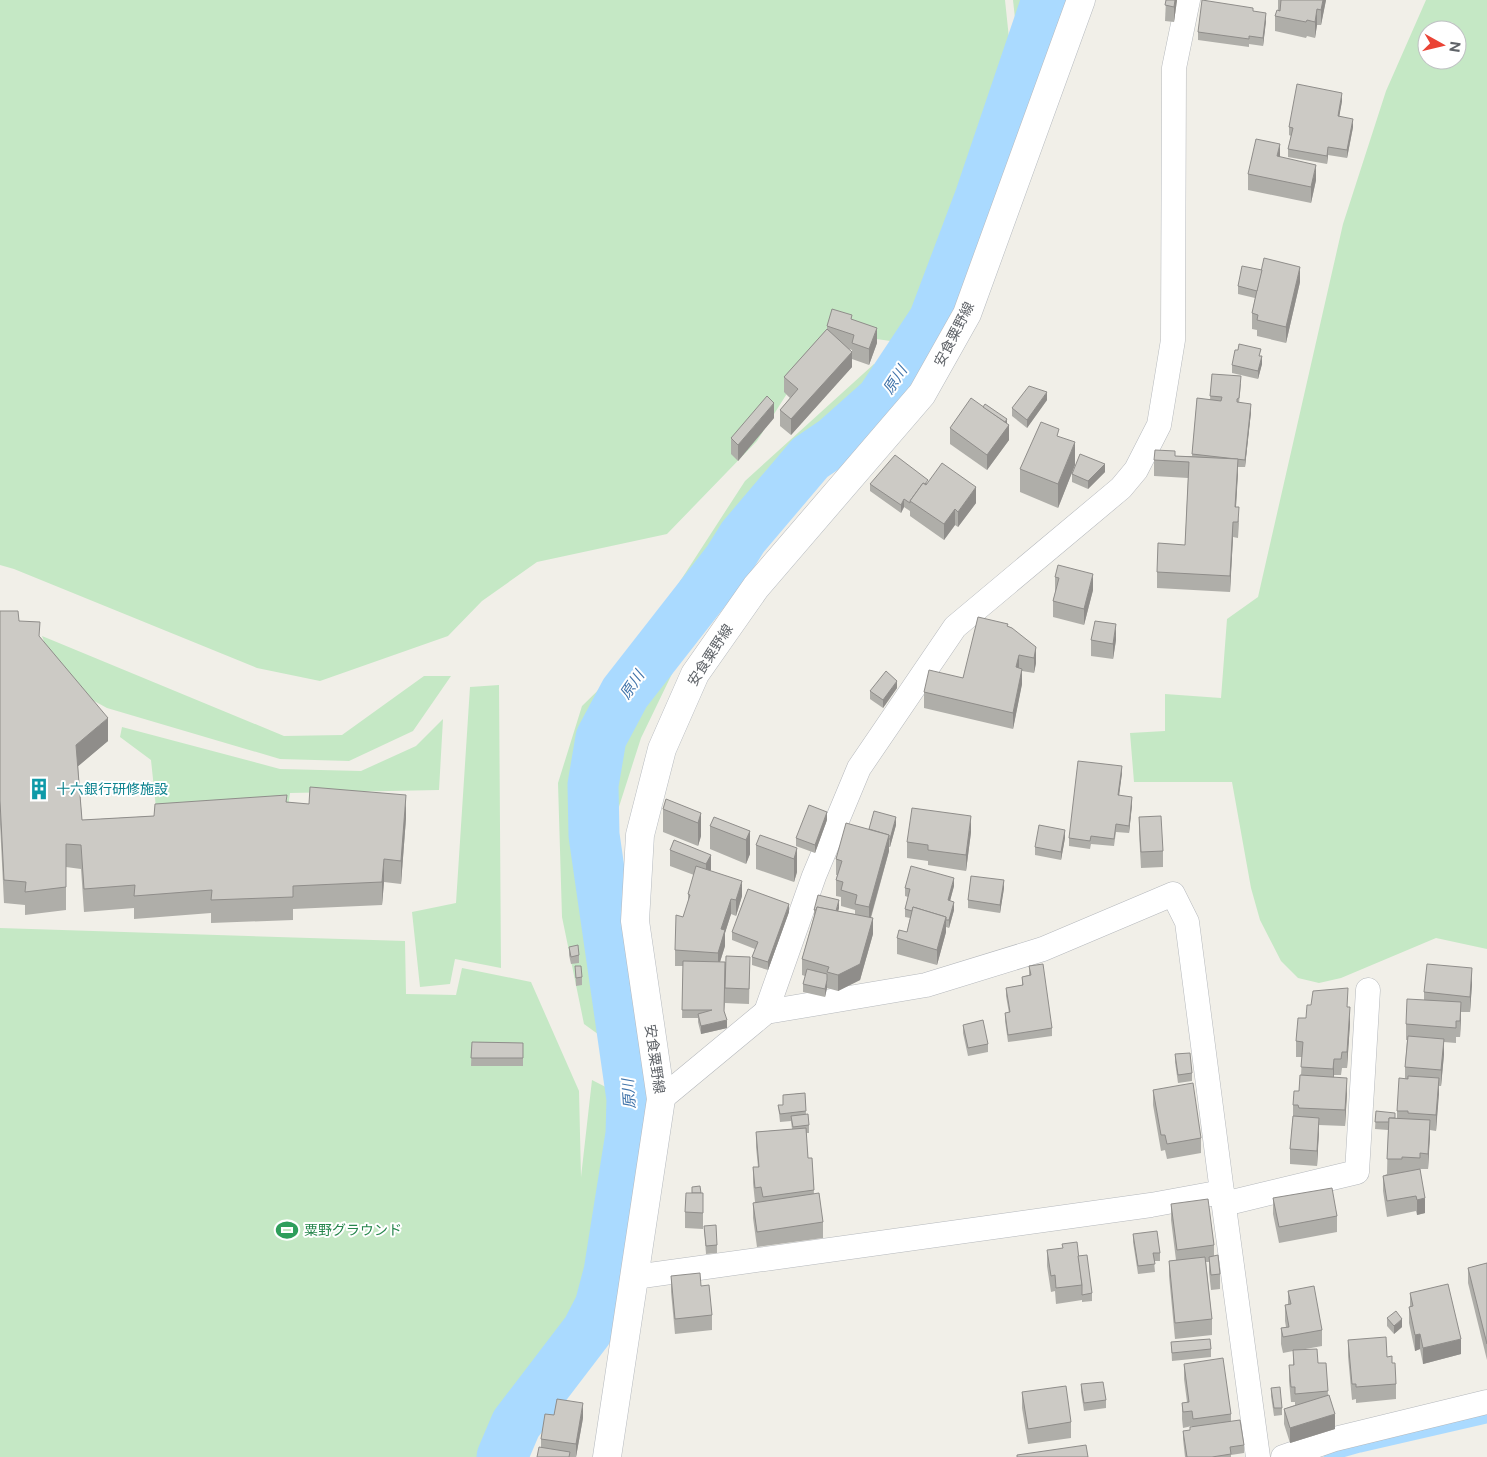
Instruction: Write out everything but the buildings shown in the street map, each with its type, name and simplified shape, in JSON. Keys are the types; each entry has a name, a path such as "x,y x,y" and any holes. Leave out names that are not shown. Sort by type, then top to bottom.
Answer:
{"main road":[{"name":"安食粟野線","path":"607,1457 661,1099 635,921 640,835 662,749 695,674 756,588 927,386 967,314 1081,0"}],"street":[{"path":"766,1012 814,876 859,768 956,627 1121,488 1136,470 1159,425 1173,340 1174,68 1188,0"},
{"path":"661,1099 766,1012 926,985 1044,949 1172,894 1187,922 1258,1457"},
{"path":"635,1276 1150,1204 1223,1198 1357,1172 1368,990"},
{"path":"1282,1457 1335,1439 1487,1402"}],"green space":[{"path":"0,0 1005,0 1012,67 958,233 905,343 826,332 757,441 667,534 537,562 482,601 448,636 320,681 257,668 0,565"},
{"path":"1013,0 1051,0 1033,48 1020,64"},
{"path":"1426,0 1487,0 1487,949 1436,938 1341,978 1319,983 1298,978 1281,961 1260,920 1251,888 1232,782 1134,782 1130,733 1165,731 1165,694 1221,698 1227,619 1258,597 1343,224 1386,91 1417,20 1417,70 1467,70 1467,20 1417,20"},
{"path":"874,364 901,379 745,565 685,647 641,738 616,816 616,893 631,1058 584,1024 562,917 558,783 582,706 629,660 745,481"},
{"path":"42,636 284,736 342,735 424,676 451,676 413,731 349,761 280,759 107,708 59,682"},
{"path":"499,685 501,968 455,959 450,984 420,987 412,912 456,903 470,687"},
{"path":"443,719 439,790 290,793 287,815 157,817 151,760 120,737 122,727 280,769 361,771 416,746"},
{"name":"粟野グラウンド","path":"0,928 405,941 406,994 456,995 462,968 531,982 579,1091 581,1177 592,1080 637,1103 616,1284 584,1349 499,1457 0,1457"}],"waterway":[{"name":"原川","path":"502,1457 516,1424 587,1331 600,1306 609,1272 631,1134 632,1099 594,835 593,785 601,738 625,693 728,561 743,537 810,458 835,441 881,400 934,320 980,198 1047,0"},
{"path":"1328,1457 1487,1419"}],"place":[{"name":"十六銀行研修施設","path":"39,789"},
{"name":"粟野グラウンド","path":"287,1230"}]}
